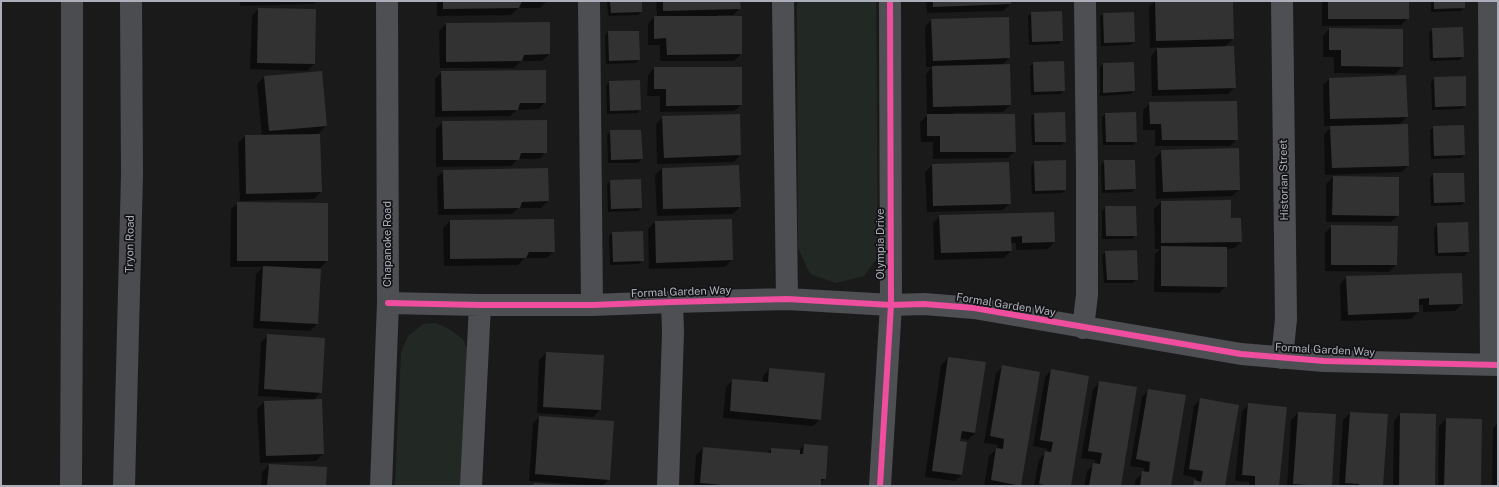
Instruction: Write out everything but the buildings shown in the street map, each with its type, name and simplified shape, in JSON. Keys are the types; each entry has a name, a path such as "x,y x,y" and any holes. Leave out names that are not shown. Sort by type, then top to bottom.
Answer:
{"main road":[{"path":"71,486 72,1"},
{"name":"Tryon Road","path":"124,486 132,175 131,1"}],"street":[{"name":"Chapanoke Road","path":"382,486 388,303 387,1"},
{"path":"589,1 592,305"},
{"path":"783,1 786,299"},
{"name":"Olympia Drive","path":"880,486 891,305 890,1"},
{"path":"1083,328 1087,271 1085,1"},
{"name":"Historian Street","path":"1282,1 1286,319 1282,358"},
{"path":"1488,1 1494,165 1494,365"},
{"name":"Formal Garden Way","path":"388,303 592,305 786,299 891,305 924,304 974,308 1240,354 1324,361 1494,365"},
{"path":"668,486 673,332 672,302"},
{"path":"471,486 480,305"}],"shaded area":[{"path":"797,1 876,1 878,257 864,276 836,283 810,274 798,248"},
{"path":"436,323 449,329 463,339 467,348 463,486 395,486 401,352 408,336 423,324"}],"cycle path":[{"path":"880,486 891,305 890,1"},
{"path":"388,303 592,305 787,299 891,305 924,304 974,308 1241,354 1324,361 1498,365"}]}
